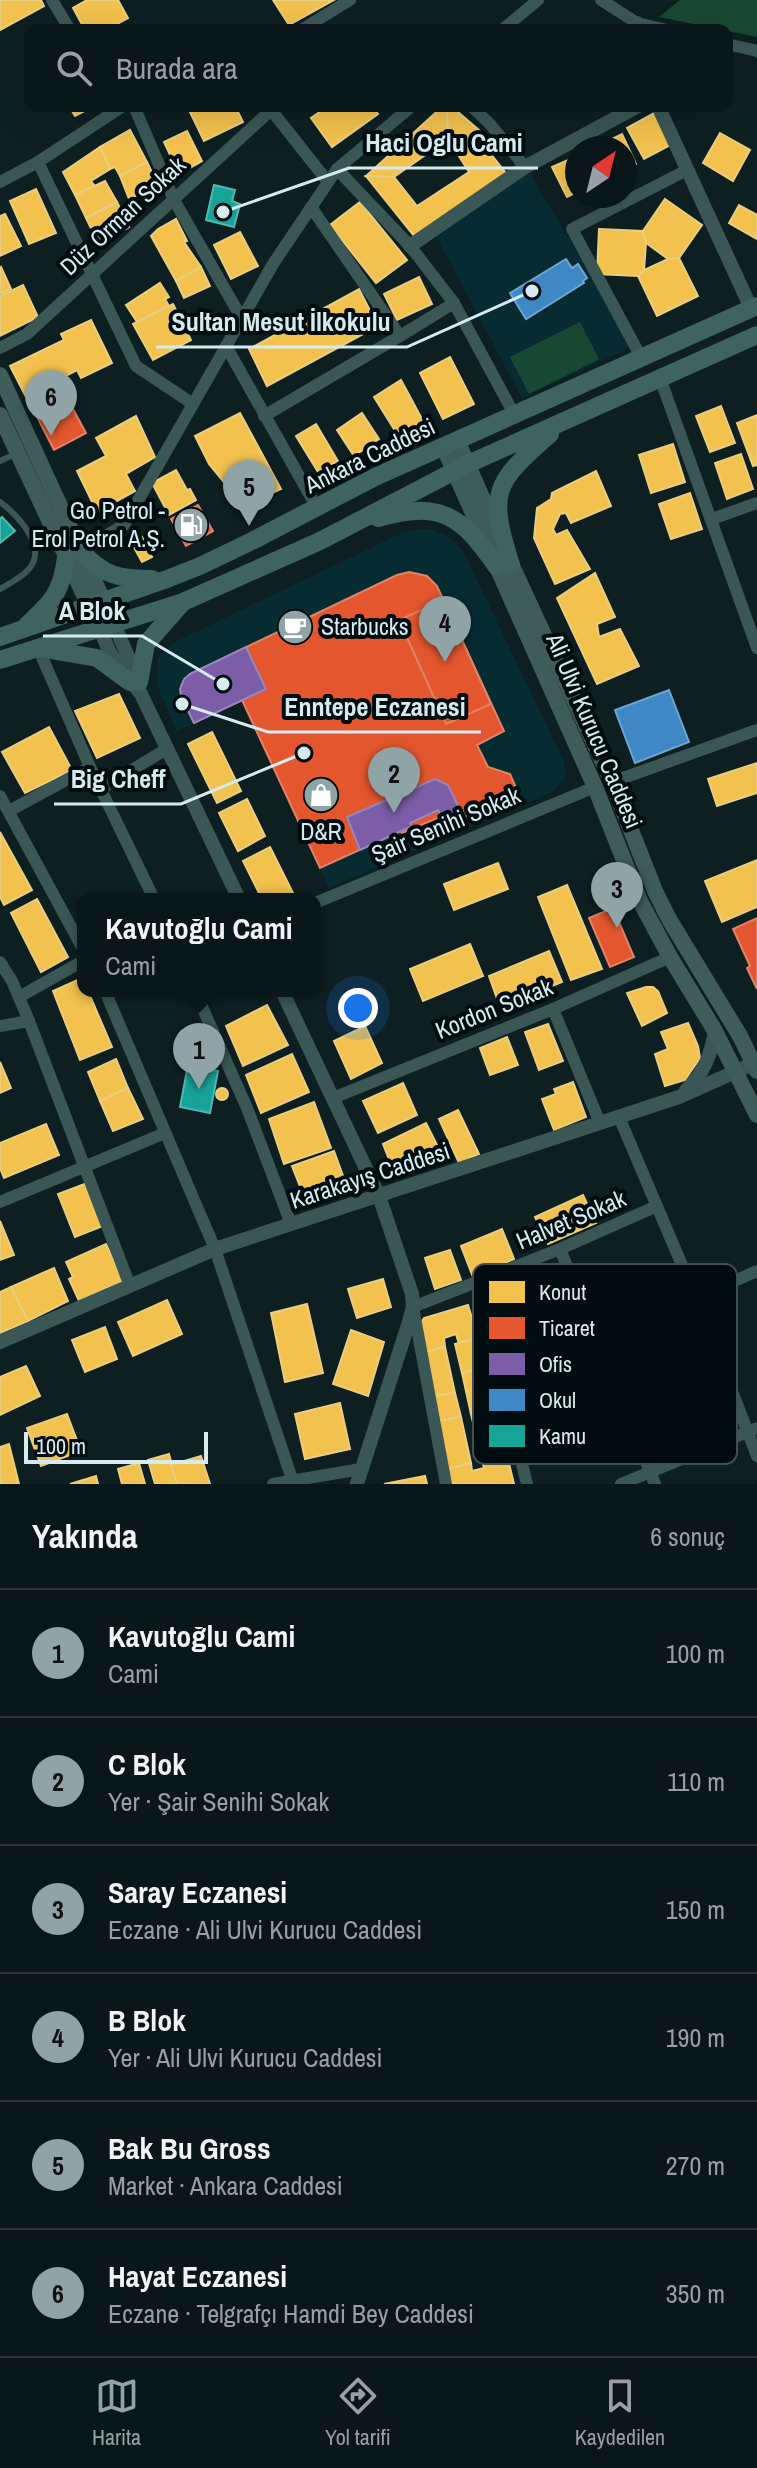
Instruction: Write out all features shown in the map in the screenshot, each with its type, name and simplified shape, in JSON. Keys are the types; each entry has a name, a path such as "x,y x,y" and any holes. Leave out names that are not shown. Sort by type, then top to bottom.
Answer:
{"main road":[{"name":"Ankara Caddesi","path":"0,637 167,579 252,541 375,477 754,307"},
{"name":"Ankara Caddesi","path":"0,660 183,602 320,541 461,467 757,335"},
{"path":"0,375 107,627"},
{"path":"0,415 17,453 74,554 121,578 167,579"},
{"path":"504,566 498,511 500,489 513,467 565,420"},
{"name":"Ali Ulvi Kurucu Caddesi","path":"450,443 504,566 640,901 715,1031 757,1115"},
{"path":"320,541 381,516 403,511 435,512 448,516 470,531 504,566"},
{"path":"24,628 57,593 74,554"},
{"name":"Ali Ulvi Kurucu Caddesi","path":"504,566 612,782 644,869 662,905 756,1066"},
{"path":"38,648 97,658 136,686 146,644 183,602"}],"street":[{"path":"52,0 66,24"},
{"path":"311,24 350,0"},
{"path":"509,24 538,0"},
{"path":"601,0 633,24"},
{"path":"733,45 757,50"},
{"path":"0,182 38,162 112,112"},
{"path":"137,112 174,200 242,319"},
{"name":"Düz Orman Sokak","path":"0,348 27,334 266,112"},
{"path":"273,112 328,182"},
{"path":"74,554 124,525 273,264 328,182 337,169 405,112"},
{"path":"477,112 525,167"},
{"path":"410,246 525,167 627,112"},
{"path":"661,112 754,307"},
{"path":"38,162 136,366 193,404"},
{"path":"337,169 410,246 454,303 514,414"},
{"path":"641,357 572,229 687,170"},
{"path":"311,207 400,336"},
{"path":"264,416 454,303"},
{"path":"226,346 317,508"},
{"path":"660,378 754,631 757,648"},
{"path":"712,519 757,503"},
{"path":"107,627 110,653 136,686 236,893"},
{"path":"38,648 90,767 151,893"},
{"path":"612,782 757,730"},
{"path":"101,789 168,748"},
{"path":"9,811 90,767"},
{"name":"Şair Senihi Sokak","path":"321,901 595,787"},
{"path":"0,796 77,938"},
{"name":"Kordon Sokak","path":"333,1098 553,1009 670,957"},
{"path":"0,962 29,1021 130,1286"},
{"path":"19,997 77,964"},
{"path":"108,997 215,1249 292,1479"},
{"path":"198,997 247,1108 291,1224"},
{"path":"285,997 379,1196 409,1281 446,1484"},
{"path":"553,1009 600,1123"},
{"path":"0,1026 29,1021"},
{"path":"679,1097 696,1082 705,1067 715,1031"},
{"name":"Karakayış Caddesi","path":"0,1342 215,1249 679,1097 756,1066"},
{"path":"619,1117 682,1264"},
{"path":"0,1202 165,1133"},
{"name":"Halvet Sokak","path":"524,1264 657,1206"},
{"path":"560,1249 566,1264"},
{"path":"737,1280 757,1271"},
{"name":"Halvet Sokak","path":"413,1307 473,1285"},
{"path":"273,1484 292,1479 359,1477 413,1307"},
{"path":"737,1395 752,1430 757,1456"},
{"path":"522,1464 527,1484"},
{"path":"621,1484 652,1478 681,1464"}],"lane":[{"path":"0,461 17,453"},
{"path":"0,502 22,521 35,558 26,572 0,589"}],"shaded area":[{"path":"529,171 633,346 522,398 436,236"},
{"path":"429,529 447,536 463,551 564,761 565,778 552,792 329,888 242,701 177,731 158,688 157,662 162,653 177,641 402,533"}],"green space":[{"path":"680,0 757,0 757,37 733,32 733,24 693,24 659,17"},
{"path":"580,322 599,359 529,394 510,357"}],"building: Konut":[{"path":"0,0 41,0 44,6 0,30"},
{"path":"87,0 118,0 128,18 117,24 82,24 73,8"},
{"path":"273,0 334,0 291,24"},
{"path":"190,112 238,112 243,122 204,141"},
{"path":"320,112 378,114 332,147 311,118"},
{"path":"436,112 447,112 448,139 394,177 366,176"},
{"path":"447,112 458,112 480,131 493,157 506,173 414,236 366,176 394,177 417,206 469,172 448,139"},
{"path":"656,112 674,143 644,159 637,146 637,136 631,136 627,128"},
{"path":"130,130 147,162 120,176 115,167 110,169 100,147"},
{"path":"187,131 202,161 179,174 164,142"},
{"path":"720,133 750,150 733,181 703,163"},
{"path":"100,147 110,169 91,181 95,186 75,195 63,172"},
{"path":"565,161 565,193 552,167"},
{"path":"147,162 158,185 129,199 120,176"},
{"path":"105,181 117,202 86,218 75,195"},
{"path":"36,189 56,233 29,244 10,201"},
{"path":"665,199 702,225 679,258 668,259 646,243 643,231"},
{"path":"117,202 129,227 98,243 86,218"},
{"path":"360,202 407,260 376,283 330,225"},
{"path":"739,205 757,215 757,239 729,223"},
{"path":"5,214 21,246 0,256 0,216"},
{"path":"176,219 187,241 184,242 201,267 176,281 151,236"},
{"path":"599,229 643,231 646,243 644,270 638,276 597,274"},
{"path":"240,232 258,266 231,279 214,245"},
{"path":"679,258 698,296 657,316 638,276 668,259"},
{"path":"201,267 210,286 184,298 176,281"},
{"path":"0,268 11,289 0,294"},
{"path":"419,277 432,304 397,320 384,294"},
{"path":"160,283 169,297 165,299 169,306 137,322 126,305"},
{"path":"23,285 38,317 0,336 0,296"},
{"path":"359,289 378,326 267,386 249,349"},
{"path":"173,304 191,340 153,360 133,324"},
{"path":"91,320 112,363 81,378 77,370 26,397 10,366 64,340 61,334"},
{"path":"450,357 474,404 443,419 420,373"},
{"path":"401,380 423,421 399,437 374,397"},
{"path":"721,406 735,443 710,452 696,416"},
{"path":"240,413 281,489 240,507 237,502 240,496 209,464 195,436"},
{"path":"362,413 379,439 354,456 337,430"},
{"path":"757,415 757,465 753,466 737,423"},
{"path":"136,416 155,457 126,474 135,491 97,512 77,471 106,456 96,438"},
{"path":"316,424 338,461 318,472 296,436"},
{"path":"673,444 685,482 651,493 639,455"},
{"path":"741,454 753,489 727,499 715,463"},
{"path":"176,470 196,500 169,515 152,483"},
{"path":"596,471 611,506 571,523 566,513 560,514 553,529 556,535 567,530 590,569 555,584 534,538 537,508 551,499 552,493"},
{"path":"690,493 702,529 671,539 659,504"},
{"path":"142,537 152,557 142,562 131,542"},
{"path":"595,573 615,617 597,624 599,637 620,629 639,666 597,684 557,598"},
{"path":"119,694 140,738 97,758 75,711"},
{"path":"49,727 72,770 25,793 2,752"},
{"path":"212,732 241,791 217,803 188,744"},
{"path":"757,763 757,793 717,806 708,779"},
{"path":"247,799 265,836 238,851 219,813"},
{"path":"0,832 32,890 4,905 0,897"},
{"path":"270,847 293,893 259,893 243,861"},
{"path":"757,860 757,907 722,922 705,881"},
{"path":"498,863 508,889 454,910 444,884"},
{"path":"567,885 602,969 571,980 538,897"},
{"path":"37,899 68,957 41,972 11,913"},
{"path":"470,944 483,976 423,1001 410,969"},
{"path":"549,951 562,982 500,1007 489,976"},
{"path":"77,980 77,997 91,997 112,1047 80,1060 53,991"},
{"path":"646,987 658,991 667,1013 642,1026 627,993"},
{"path":"267,1005 288,1045 243,1066 226,1026"},
{"path":"688,1023 700,1058 685,1080 665,1086 655,1054 668,1049 661,1032"},
{"path":"548,1024 563,1061 539,1070 525,1032"},
{"path":"365,1026 382,1063 351,1079 334,1041"},
{"path":"507,1037 518,1065 490,1075 480,1048"},
{"path":"292,1054 309,1092 261,1113 246,1075"},
{"path":"116,1059 128,1088 100,1101 88,1072"},
{"path":"0,1062 11,1088 0,1093"},
{"path":"573,1082 586,1117 554,1130 542,1099 556,1094 554,1089"},
{"path":"403,1083 417,1115 378,1133 363,1101"},
{"path":"128,1088 143,1119 113,1131 100,1101"},
{"path":"222,1088 228,1094 222,1100 216,1094"},
{"path":"314,1102 331,1148 284,1164 269,1119"},
{"path":"458,1110 479,1154 459,1163 439,1119"},
{"path":"426,1123 440,1151 394,1172 383,1144"},
{"path":"46,1124 59,1155 4,1178 0,1168 0,1143"},
{"path":"334,1151 346,1184 305,1199 292,1166"},
{"path":"87,1183 103,1226 75,1237 58,1194"},
{"path":"583,1195 596,1223 548,1244 535,1217"},
{"path":"0,1221 14,1255 0,1260"},
{"path":"502,1229 514,1259 503,1264 473,1264 473,1277 461,1246"},
{"path":"106,1244 123,1281 79,1301 69,1279 73,1277 66,1262"},
{"path":"450,1250 461,1280 435,1289 425,1258"},
{"path":"54,1268 68,1301 28,1321 11,1287"},
{"path":"383,1279 391,1307 357,1318 348,1289"},
{"path":"11,1287 28,1321 0,1333 0,1292"},
{"path":"167,1300 182,1334 133,1356 118,1322"},
{"path":"307,1304 323,1373 285,1382 271,1313"},
{"path":"468,1305 473,1322 473,1340 459,1344 456,1334 444,1338 445,1347 424,1352 419,1326 424,1318"},
{"path":"105,1327 117,1359 85,1372 72,1340"},
{"path":"351,1330 384,1342 368,1396 333,1384"},
{"path":"473,1339 473,1370 462,1373 455,1344"},
{"path":"445,1347 455,1393 433,1396 424,1352"},
{"path":"26,1366 40,1396 0,1415 0,1377"},
{"path":"473,1370 471,1414 462,1373"},
{"path":"455,1393 461,1417 437,1421 433,1396"},
{"path":"340,1403 350,1449 305,1459 295,1414"},
{"path":"67,1414 81,1451 41,1466 27,1428"},
{"path":"461,1417 471,1463 447,1469 437,1421"},
{"path":"9,1444 19,1484 0,1484 0,1447"},
{"path":"169,1454 177,1484 155,1484 148,1460"},
{"path":"201,1456 210,1484 177,1484 171,1465"},
{"path":"139,1463 145,1484 122,1484 118,1469"},
{"path":"471,1463 472,1471 484,1468 483,1464 509,1464 514,1484 450,1484 447,1469"},
{"path":"96,1476 98,1484 70,1484"},
{"path":"425,1476 427,1484 384,1484"}],"building: Ticaret":[{"path":"65,394 86,433 54,450 34,411"},
{"path":"198,505 213,531 186,546 171,519"},
{"path":"409,572 427,576 437,586 504,731 477,745 488,767 510,774 518,792 445,827 440,817 320,868 242,700 194,723 181,696 181,686 190,674"},
{"path":"444,600 491,704 446,724 399,620"},
{"path":"613,908 634,957 610,967 589,918"},
{"path":"757,918 757,989 733,929"}],"building: Ofis":[{"path":"246,647 266,689 194,723 181,696 184,679"},
{"path":"435,779 448,785 463,816 445,824 438,810 360,850 347,817"}],"building: Okul":[{"path":"566,259 572,268 578,264 587,278 584,283 526,319 510,293"},
{"path":"669,690 689,742 635,763 615,710"}],"building: Kamu":[{"path":"214,185 235,190 232,201 240,204 234,227 206,220"},
{"path":"2,517 15,531 0,543 0,519"},
{"path":"188,1065 218,1071 210,1113 180,1107"}],"place":[{"name":"Haci Oglu Cami","path":"223,212"},
{"name":"Sultan Mesut İlkokulu","path":"532,291"},
{"name":"Hayat Eczanesi","path":"51,436"},
{"name":"Go Petrol - Erol Petrol A.Ş.","path":"191,525"},
{"name":"Bak Bu Gross","path":"249,526"},
{"name":"Starbucks","path":"295,627"},
{"name":"B Blok","path":"445,662"},
{"name":"A Blok","path":"223,684"},
{"name":"Enntepe Eczanesi","path":"182,704"},
{"name":"Big Cheff","path":"304,753"},
{"name":"D&R","path":"321,795"},
{"name":"C Blok","path":"394,813"},
{"name":"Saray Eczanesi","path":"617,928"},
{"name":"Kavutoğlu Cami","path":"199,1089"}]}
